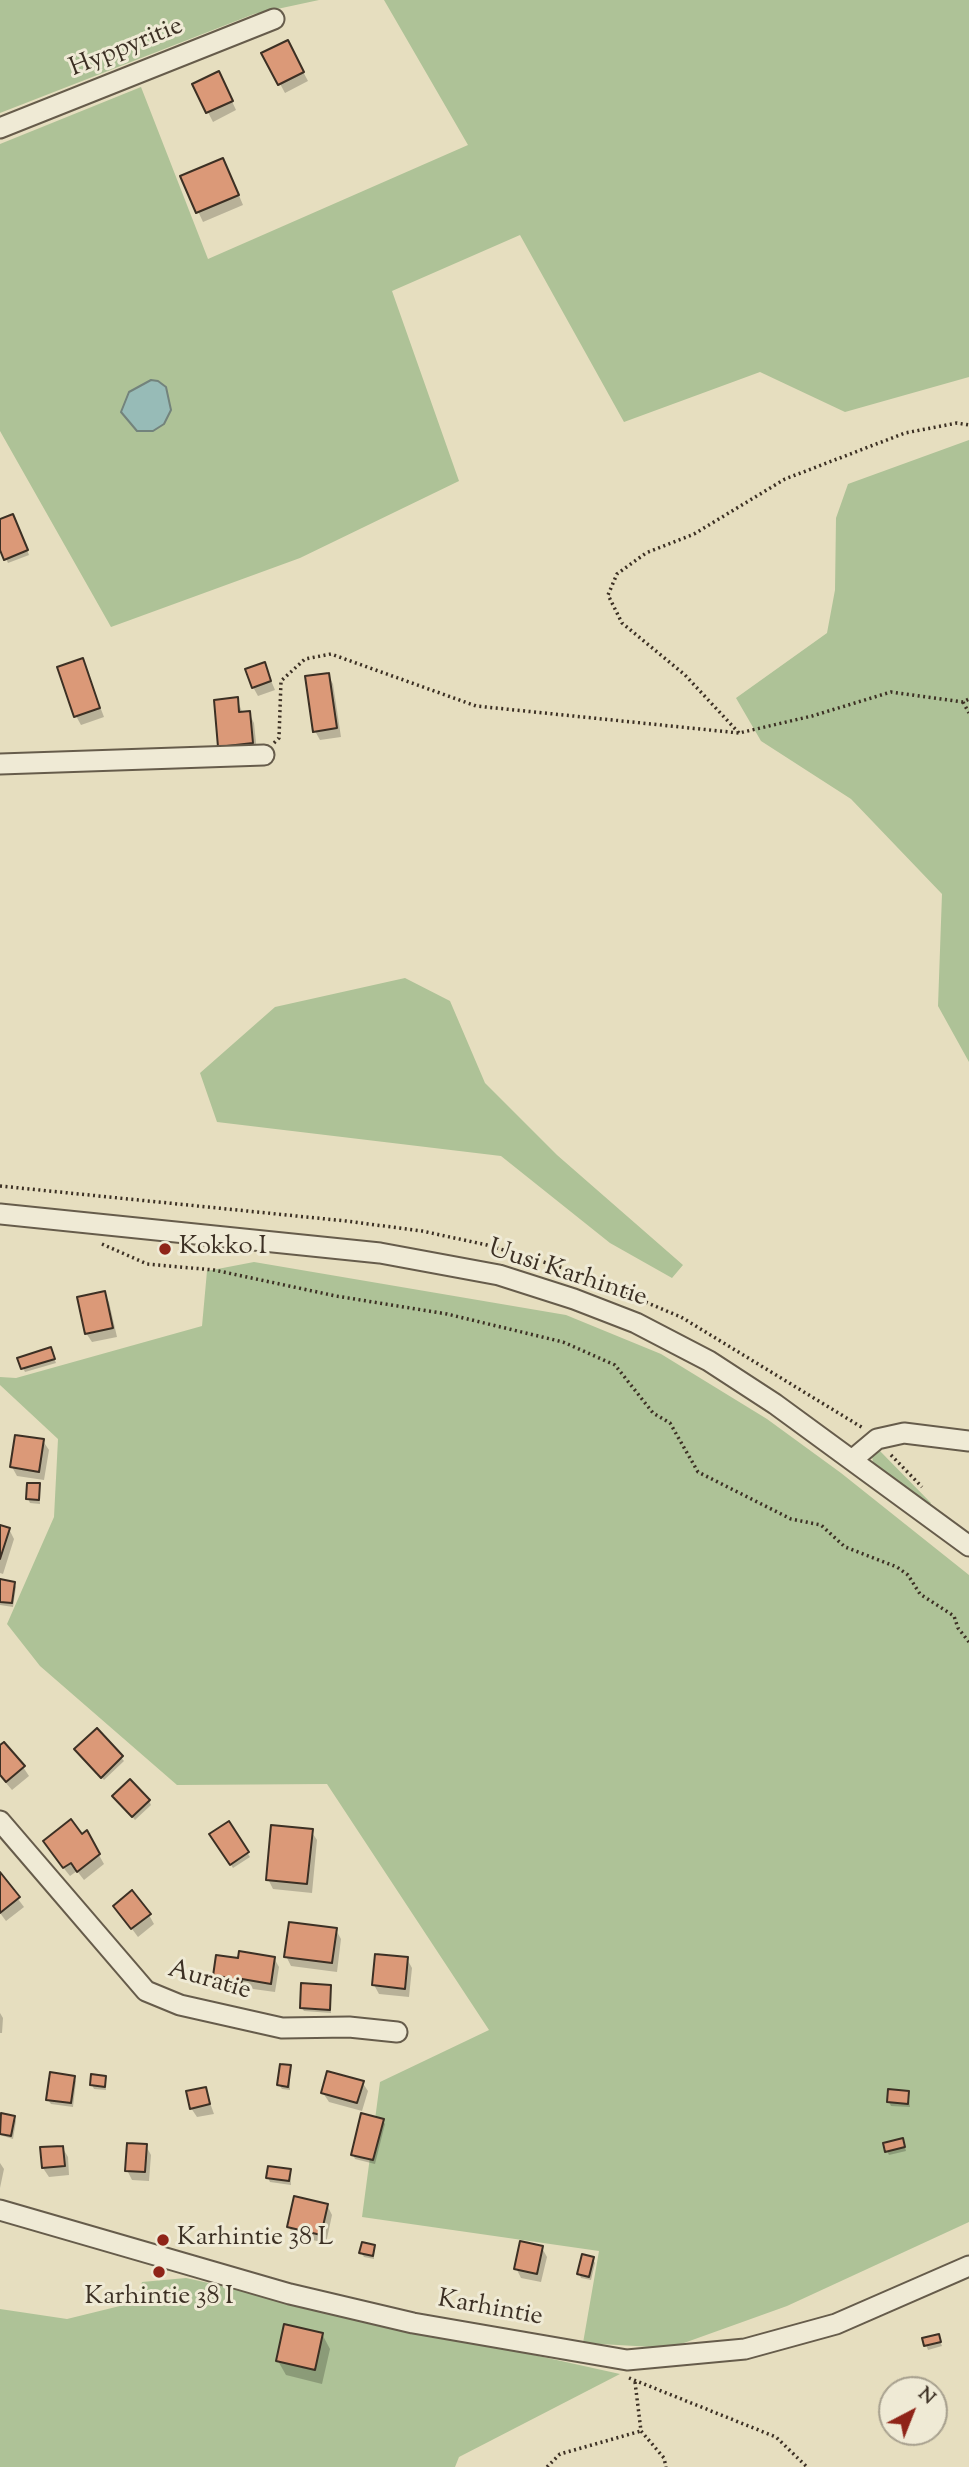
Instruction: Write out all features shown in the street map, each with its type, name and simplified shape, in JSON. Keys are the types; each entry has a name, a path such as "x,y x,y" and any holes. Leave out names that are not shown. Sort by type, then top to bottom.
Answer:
{"street":[{"name":"Hyppyritie","path":"0,128 274,19"},
{"path":"0,764 264,755"},
{"name":"Uusi Karhintie","path":"0,1214 380,1253 499,1275 574,1299 671,1340 775,1404 969,1546"},
{"path":"852,1460 877,1439 904,1433 969,1441"},
{"name":"Auratie","path":"0,1821 146,1991 180,2005 282,2028 349,2027 397,2032"},
{"name":"Karhintie","path":"0,2210 304,2297 412,2323 627,2360 746,2349 836,2324 969,2266"}],"path":[{"path":"739,733 685,675 622,623 607,595 617,574 646,553 694,534 785,480 905,433 957,423 969,425"},
{"path":"264,755 279,738 281,681 305,659 331,654 476,706 739,733 812,716 891,692 963,702 969,699"},
{"path":"963,702 969,713"},
{"path":"93,1240 147,1264 214,1270 336,1296 447,1314 563,1342 615,1365 653,1413 670,1423 698,1472 791,1519 821,1525 845,1547 897,1567 908,1575 920,1594 954,1616 958,1628 969,1642"},
{"path":"616,2358 617,2370 635,2382 714,2409 776,2437 807,2467"},
{"path":"635,2382 640,2431 664,2458 666,2467"},
{"path":"547,2467 560,2454 640,2431"}],"green space":[{"path":"0,0 319,0 254,14 0,113"},
{"path":"384,0 969,0 969,377 845,412 760,372 624,422 520,235 392,291 459,481 300,558 111,627 0,431 0,144 141,87 208,259 468,145"},
{"path":"969,440 969,1062 938,1006 942,894 851,799 761,741 736,698 827,633 835,590 836,518 848,484"},
{"path":"405,978 450,1001 485,1083 557,1155 683,1265 672,1278 610,1243 501,1156 217,1122 200,1073 275,1007"},
{"path":"254,1262 566,1315 661,1354 767,1419 841,1473 969,1575 969,2222 787,2306 670,2348 583,2343 599,2251 362,2217 380,2082 489,2030 327,1784 177,1785 40,1666 7,1624 54,1517 58,1439 0,1385 0,1377 16,1378 202,1326 207,1271"},
{"path":"878,1449 931,1503 929,1505 873,1463 872,1456"},
{"path":"186,2278 620,2374 459,2457 455,2467 0,2467 0,2309 67,2319 124,2305 138,2295 142,2282"}],"water":[{"path":"151,380 166,387 171,410 164,424 153,431 137,431 121,412 129,392"}],"building":[{"path":"288,40 304,72 278,85 261,53"},
{"path":"219,71 233,101 206,113 192,84"},
{"path":"223,158 239,195 196,213 180,176"},
{"path":"13,514 28,550 4,560 0,550 0,519"},
{"path":"83,658 100,708 74,717 57,667"},
{"path":"265,662 271,681 252,688 245,669"},
{"path":"329,673 337,728 313,732 305,676"},
{"path":"238,697 239,712 250,711 253,743 218,747 214,700"},
{"path":"105,1291 113,1328 85,1334 77,1297"},
{"path":"51,1347 55,1359 21,1369 17,1358"},
{"path":"15,1435 44,1439 39,1472 10,1467"},
{"path":"27,1483 40,1483 39,1500 26,1499"},
{"path":"0,1525 10,1528 0,1559"},
{"path":"0,1579 15,1582 12,1603 0,1602"},
{"path":"97,1728 123,1756 101,1778 74,1749"},
{"path":"4,1742 25,1766 6,1782 0,1775 0,1745"},
{"path":"130,1779 150,1800 132,1817 112,1796"},
{"path":"71,1819 82,1834 87,1830 100,1854 77,1872 71,1863 63,1868 43,1841"},
{"path":"229,1821 249,1852 230,1865 209,1834"},
{"path":"271,1825 313,1829 307,1884 266,1880"},
{"path":"0,1872 20,1897 0,1913"},
{"path":"132,1890 151,1914 131,1929 113,1906"},
{"path":"289,1922 337,1928 332,1963 284,1957"},
{"path":"239,1951 275,1957 271,1984 242,1979 241,1987 223,1985 224,1977 213,1976 216,1955 238,1958"},
{"path":"375,1954 408,1957 405,1989 372,1985"},
{"path":"301,1983 331,1985 330,2010 300,2008"},
{"path":"280,2064 291,2065 288,2087 277,2085"},
{"path":"327,2071 364,2081 357,2103 321,2093"},
{"path":"50,2072 75,2076 71,2103 46,2100"},
{"path":"91,2074 106,2076 105,2087 90,2085"},
{"path":"206,2087 210,2104 190,2109 186,2091"},
{"path":"888,2089 909,2091 908,2104 887,2102"},
{"path":"1,2113 15,2116 11,2136 0,2134"},
{"path":"361,2113 384,2119 373,2160 351,2155"},
{"path":"903,2138 905,2147 885,2152 883,2143"},
{"path":"127,2143 147,2144 145,2172 125,2171"},
{"path":"63,2146 65,2166 42,2168 40,2147"},
{"path":"268,2166 291,2169 289,2181 266,2178"},
{"path":"294,2196 328,2204 321,2235 287,2227"},
{"path":"520,2241 543,2246 537,2274 514,2269"},
{"path":"362,2242 375,2245 373,2256 359,2253"},
{"path":"582,2254 594,2257 589,2277 577,2274"},
{"path":"284,2324 323,2333 315,2370 276,2361"},
{"path":"939,2334 941,2342 924,2346 922,2338"}],"place":[{"name":"Kokko I","path":"165,1249"},
{"name":"Karhintie 38 L","path":"163,2240"},
{"name":"Karhintie 38 I","path":"159,2272"}]}
